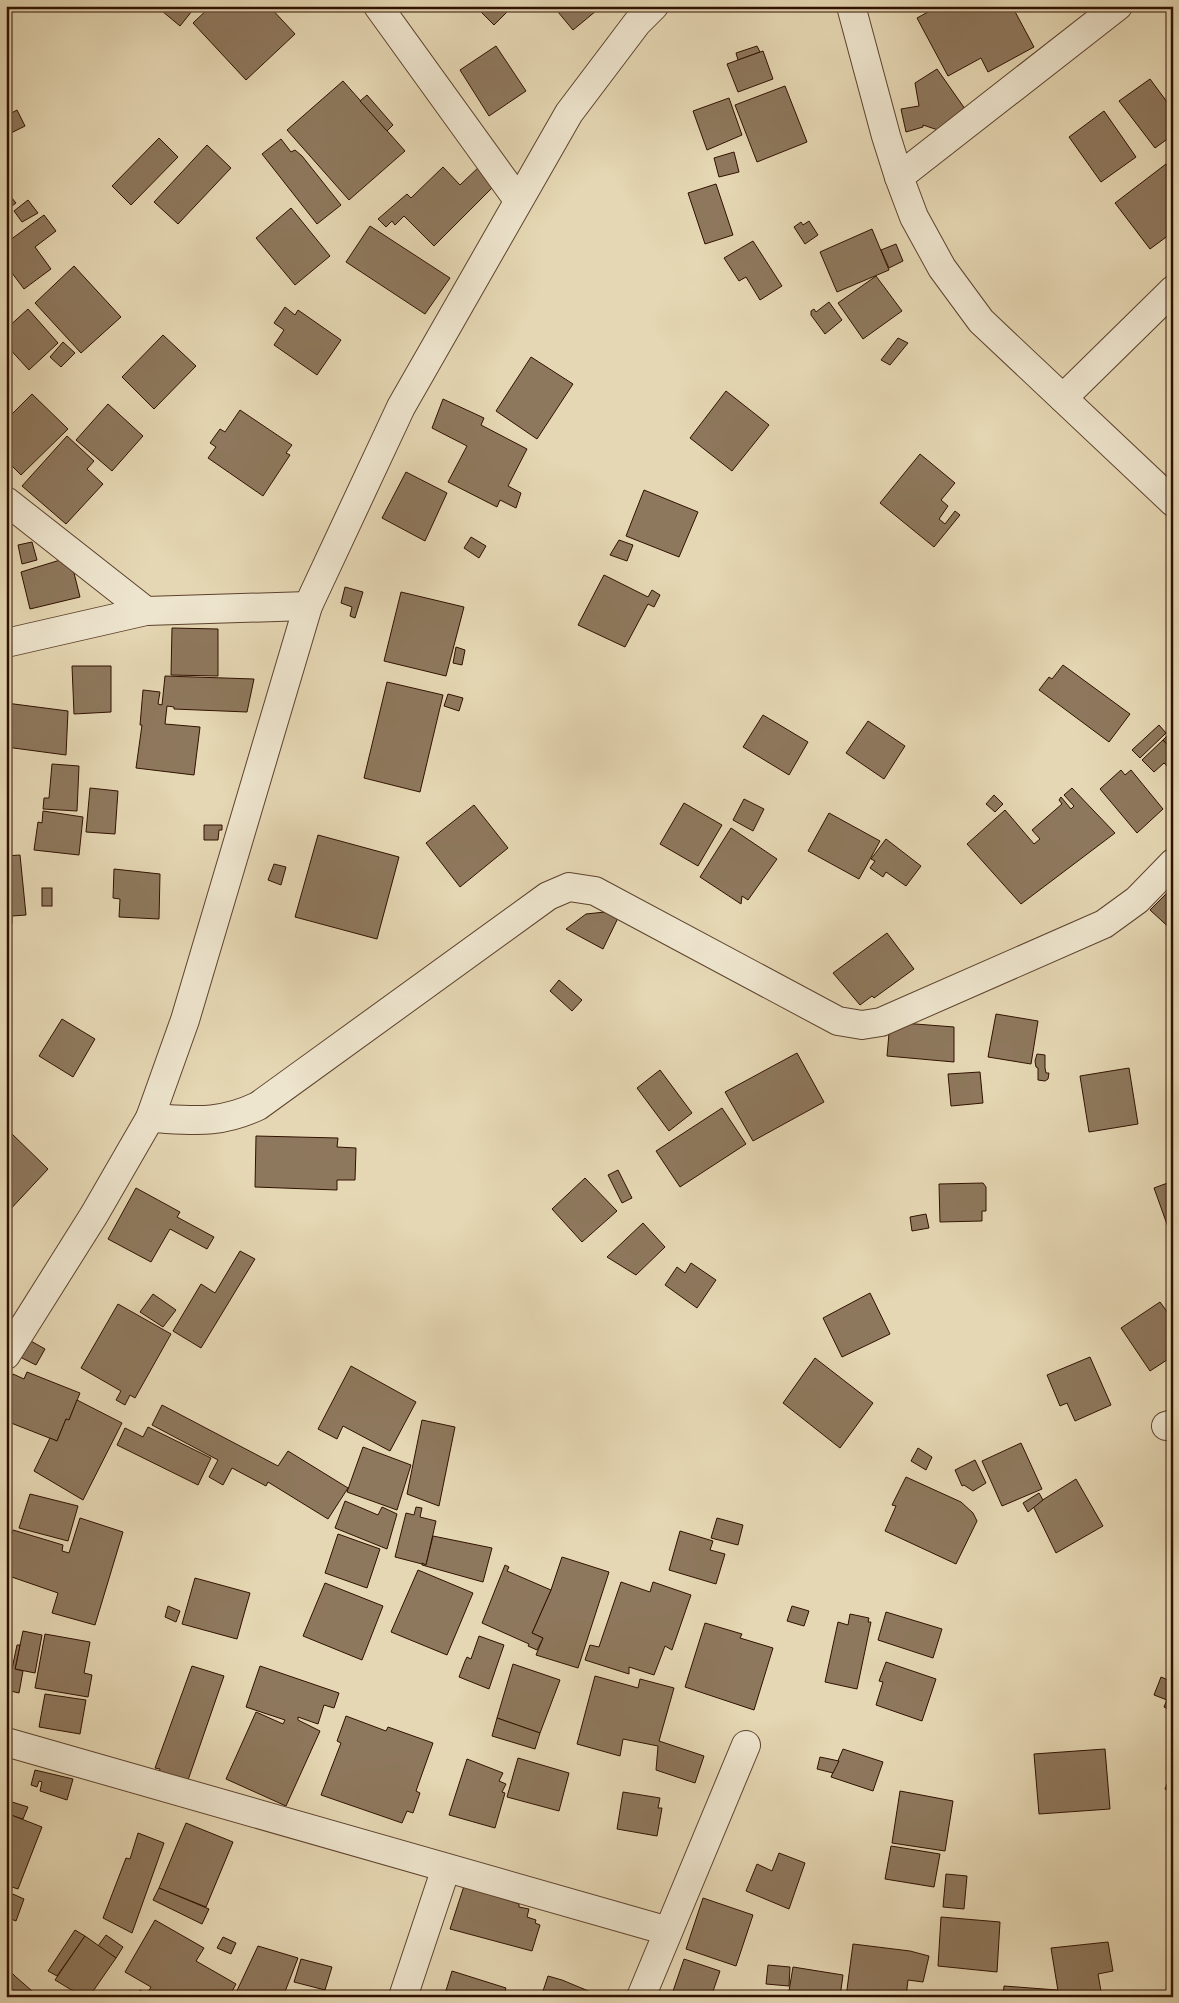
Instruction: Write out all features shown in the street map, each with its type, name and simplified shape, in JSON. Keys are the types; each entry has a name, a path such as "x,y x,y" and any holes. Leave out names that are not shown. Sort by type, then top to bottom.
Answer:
{"street":[{"path":"378,6 518,200"},
{"path":"8,1346 94,1215 150,1118 185,1020 308,606 401,407 569,113 637,23 654,6"},
{"path":"851,6 899,177 914,217 942,268 981,320 1173,502"},
{"path":"899,177 1118,6"},
{"path":"1063,398 1173,290"},
{"path":"6,501 146,611"},
{"path":"6,643 146,611 308,606"},
{"path":"150,1118 215,1121 236,1116 258,1106 548,896 569,887 595,891 838,1021 862,1025 882,1022 1104,924 1136,900 1173,863"},
{"path":"6,1742 668,1931"},
{"path":"641,1997 746,1745"},
{"path":"403,1997 446,1868"}],"building":[{"path":"166,6 196,6 180,26 162,11"},
{"path":"211,6 269,6 295,34 246,80 193,23"},
{"path":"475,6 513,6 494,25"},
{"path":"553,6 602,6 573,30"},
{"path":"908,6 923,6 909,11"},
{"path":"939,6 1012,6 1034,47 988,72 981,58 948,76 917,18"},
{"path":"496,46 526,91 489,116 460,70"},
{"path":"757,46 760,52 738,60 736,53"},
{"path":"763,51 773,79 738,92 727,64"},
{"path":"937,69 970,116 944,132 923,125 923,127 906,132 901,109 919,106 915,83"},
{"path":"1150,79 1173,110 1173,135 1155,148 1119,101"},
{"path":"343,81 405,151 349,200 287,130"},
{"path":"785,86 807,142 757,162 735,105"},
{"path":"367,95 393,125 387,131 360,101"},
{"path":"729,98 742,135 707,150 693,111"},
{"path":"17,110 25,126 7,135 6,116"},
{"path":"1104,111 1136,157 1101,182 1069,137"},
{"path":"159,138 178,157 131,205 112,186"},
{"path":"281,139 291,152 295,150 302,156 341,205 317,224 262,154"},
{"path":"207,145 231,168 178,224 154,202"},
{"path":"734,152 739,172 719,177 714,158"},
{"path":"482,164 499,181 434,246 404,216 395,225 392,221 386,227 378,219 407,194 411,198 443,167 460,185"},
{"path":"1166,164 1173,173 1173,232 1150,249 1115,203"},
{"path":"716,184 733,235 705,244 688,193"},
{"path":"6,191 16,203 6,210"},
{"path":"28,200 38,213 22,222 14,211"},
{"path":"291,208 330,256 295,285 256,238"},
{"path":"44,215 56,231 35,247 51,269 24,289 6,265 6,243"},
{"path":"809,221 818,235 805,244 794,227 801,222 803,225"},
{"path":"370,226 450,278 425,314 346,262"},
{"path":"872,229 889,270 837,292 820,252"},
{"path":"753,241 782,286 760,300 746,277 739,281 724,258"},
{"path":"896,244 903,261 889,268 881,250"},
{"path":"74,266 121,317 81,353 35,303"},
{"path":"876,276 902,311 863,339 838,303"},
{"path":"829,302 842,320 825,334 811,315 811,311 814,309 816,312"},
{"path":"285,307 295,315 298,310 341,340 317,375 274,345 284,330 274,323"},
{"path":"28,309 58,343 29,370 6,345 6,329"},
{"path":"163,335 196,366 154,409 122,377"},
{"path":"898,338 908,343 890,365 881,360"},
{"path":"63,342 75,353 61,367 50,357"},
{"path":"531,357 573,384 537,439 496,411"},
{"path":"726,391 769,425 732,471 690,438"},
{"path":"32,394 68,429 21,475 6,460 6,420"},
{"path":"443,399 484,418 481,425 527,449 508,486 521,493 516,508 500,500 497,507 448,482 467,446 432,428"},
{"path":"108,404 143,436 112,471 76,440"},
{"path":"240,410 292,445 286,453 290,455 263,496 208,458 216,447 210,443 220,429 225,432"},
{"path":"67,436 94,461 87,469 103,484 66,524 22,486"},
{"path":"920,454 955,483 941,500 948,506 939,519 945,524 955,511 960,515 934,547 880,503"},
{"path":"406,472 447,493 425,541 382,518"},
{"path":"644,490 698,512 679,557 626,536"},
{"path":"471,537 486,546 479,558 464,548"},
{"path":"619,540 633,545 627,561 610,555"},
{"path":"32,542 37,560 22,564 18,545"},
{"path":"70,557 80,597 30,609 21,572"},
{"path":"604,575 648,597 652,590 660,595 654,607 648,604 625,647 578,625"},
{"path":"345,587 363,592 355,618 350,616 352,607 341,603"},
{"path":"401,592 464,607 446,676 384,661"},
{"path":"172,628 218,629 218,676 171,675"},
{"path":"456,647 465,650 462,665 453,663"},
{"path":"1063,665 1130,714 1109,742 1039,690 1049,677 1052,679"},
{"path":"72,666 111,666 111,712 74,714"},
{"path":"165,676 254,679 247,712 174,709 174,707 167,706 165,724 200,727 194,775 136,768 142,725 140,725 143,690 160,692 158,704 162,705"},
{"path":"387,682 443,695 420,792 364,778"},
{"path":"448,694 463,698 459,711 444,706"},
{"path":"6,703 68,711 66,755 6,747"},
{"path":"763,715 808,742 789,775 743,747"},
{"path":"868,721 905,746 884,779 846,753"},
{"path":"1159,725 1166,733 1140,758 1132,750"},
{"path":"1173,730 1173,751 1163,740"},
{"path":"1163,740 1173,751 1173,772 1164,763 1154,772 1142,760"},
{"path":"52,764 79,766 77,811 43,809 44,798 49,798"},
{"path":"1121,770 1125,775 1131,770 1163,809 1137,833 1100,789"},
{"path":"90,788 118,791 115,834 86,832"},
{"path":"1072,788 1115,833 1021,904 967,844 1005,810 1034,844 1040,839 1032,830 1062,804 1059,800 1061,797 1071,809 1074,806 1064,795"},
{"path":"994,795 1003,804 995,812 986,804"},
{"path":"744,799 764,809 753,831 733,820"},
{"path":"684,803 722,825 698,866 660,844"},
{"path":"474,805 508,848 460,887 426,843"},
{"path":"43,811 83,817 79,855 34,850 38,822 42,823"},
{"path":"829,813 880,841 859,879 808,851"},
{"path":"204,825 222,825 222,830 219,830 218,840 204,840"},
{"path":"731,828 777,859 748,900 742,896 741,904 700,877"},
{"path":"318,835 399,857 377,939 295,917"},
{"path":"886,839 921,866 906,886 886,872 883,877 870,868 875,861 871,859"},
{"path":"20,855 26,915 12,916 12,924 6,924 6,856"},
{"path":"274,864 286,867 281,885 268,880"},
{"path":"114,869 160,874 159,919 119,917 120,899 113,898"},
{"path":"1173,887 1173,931 1150,910"},
{"path":"42,888 52,888 52,906 42,906"},
{"path":"605,912 618,918 603,949 566,929 586,914"},
{"path":"887,933 914,969 874,998 872,996 860,1005 833,973"},
{"path":"559,980 582,1000 572,1011 550,991"},
{"path":"996,1014 1038,1021 1031,1064 988,1057"},
{"path":"62,1019 95,1039 73,1077 39,1056"},
{"path":"890,1022 954,1027 954,1062 887,1056"},
{"path":"797,1053 824,1102 753,1141 725,1092"},
{"path":"1037,1054 1045,1055 1046,1073 1049,1073 1048,1079 1045,1081 1038,1080 1038,1068 1035,1061"},
{"path":"1129,1068 1138,1124 1089,1132 1080,1076"},
{"path":"660,1070 692,1113 669,1131 637,1088"},
{"path":"980,1072 983,1103 951,1106 948,1074"},
{"path":"722,1108 746,1144 680,1187 656,1151"},
{"path":"10,1132 48,1169 6,1214 6,1136"},
{"path":"256,1136 338,1138 337,1147 356,1148 355,1180 337,1180 337,1190 255,1187"},
{"path":"618,1170 632,1198 622,1203 608,1175"},
{"path":"585,1178 617,1211 582,1242 552,1209"},
{"path":"1173,1181 1173,1241 1154,1188"},
{"path":"983,1183 986,1187 986,1211 982,1211 982,1221 940,1222 939,1184"},
{"path":"136,1188 180,1212 177,1217 214,1237 207,1249 170,1229 151,1262 108,1239"},
{"path":"926,1214 929,1228 912,1231 910,1217"},
{"path":"643,1223 665,1247 636,1275 607,1257"},
{"path":"240,1251 255,1259 201,1348 173,1331 201,1284 215,1293"},
{"path":"691,1263 716,1280 697,1308 665,1285 677,1267 685,1273"},
{"path":"870,1293 890,1334 842,1357 823,1318"},
{"path":"153,1294 176,1310 163,1327 140,1312"},
{"path":"1160,1302 1173,1320 1173,1356 1150,1371 1121,1328"},
{"path":"118,1304 171,1334 135,1398 130,1395 125,1405 116,1400 121,1391 81,1368"},
{"path":"29,1340 45,1349 36,1365 20,1357"},
{"path":"1090,1357 1111,1405 1075,1421 1067,1403 1060,1406 1047,1375"},
{"path":"815,1358 873,1403 840,1448 783,1403"},
{"path":"351,1366 416,1402 390,1451 343,1426 337,1439 318,1429"},
{"path":"27,1372 80,1393 69,1420 66,1419 57,1441 6,1421 6,1390 13,1374 24,1379"},
{"path":"77,1400 122,1423 83,1500 34,1471 50,1438 57,1441 66,1419 69,1420"},
{"path":"162,1405 278,1466 288,1451 348,1488 328,1519 268,1482 266,1486 232,1468 223,1485 209,1477 218,1460 152,1425"},
{"path":"422,1420 455,1427 439,1506 407,1494"},
{"path":"148,1427 211,1458 198,1485 117,1445 125,1428 143,1437"},
{"path":"1021,1443 1042,1489 1002,1506 982,1461"},
{"path":"363,1447 411,1465 397,1510 347,1492"},
{"path":"918,1448 932,1457 926,1470 911,1461"},
{"path":"975,1460 986,1483 973,1491 964,1485 962,1486 955,1470"},
{"path":"906,1477 961,1502 973,1513 977,1521 956,1564 885,1531 896,1506 892,1505"},
{"path":"1076,1479 1103,1526 1056,1553 1033,1506"},
{"path":"1039,1493 1043,1500 1028,1512 1023,1503"},
{"path":"30,1494 78,1506 68,1541 19,1528"},
{"path":"345,1501 378,1515 382,1507 397,1514 387,1549 335,1528"},
{"path":"416,1507 422,1508 420,1517 436,1521 426,1565 395,1557 406,1513 414,1515"},
{"path":"80,1518 123,1532 95,1625 52,1613 58,1593 6,1575 6,1554 13,1530 63,1545 62,1551 69,1553"},
{"path":"717,1518 743,1525 738,1545 711,1538"},
{"path":"680,1531 713,1541 710,1550 725,1554 716,1584 669,1570"},
{"path":"338,1534 380,1549 367,1588 325,1573"},
{"path":"433,1536 492,1548 483,1582 422,1565 422,1563 426,1565"},
{"path":"562,1557 609,1572 578,1668 536,1655 543,1638 532,1633 551,1590"},
{"path":"505,1565 509,1567 507,1571 551,1590 532,1633 543,1638 537,1650 528,1646 529,1644 482,1623"},
{"path":"418,1570 473,1593 447,1655 391,1632"},
{"path":"195,1578 250,1593 237,1639 182,1624"},
{"path":"621,1582 650,1592 653,1582 691,1595 672,1650 665,1646 654,1675 629,1667 629,1674 585,1660 590,1645 599,1647"},
{"path":"325,1583 383,1606 362,1660 303,1636"},
{"path":"168,1606 180,1611 176,1622 165,1617"},
{"path":"792,1606 809,1611 804,1626 787,1621"},
{"path":"886,1612 942,1629 933,1658 878,1640"},
{"path":"850,1614 869,1618 868,1622 871,1622 857,1689 825,1682 838,1622 848,1625"},
{"path":"705,1623 742,1634 740,1638 773,1648 754,1710 685,1687"},
{"path":"23,1631 42,1635 35,1673 15,1669"},
{"path":"45,1634 90,1642 84,1673 92,1675 88,1697 35,1688"},
{"path":"479,1636 504,1645 489,1689 459,1677 467,1657 471,1659"},
{"path":"17,1645 20,1645 15,1669 23,1671 19,1693 6,1690 6,1667 12,1669"},
{"path":"886,1662 936,1679 922,1721 876,1705 883,1682 879,1681"},
{"path":"513,1664 560,1680 540,1733 497,1718"},
{"path":"192,1666 224,1676 187,1783 159,1773 160,1769 155,1768"},
{"path":"260,1666 339,1693 334,1708 324,1705 318,1724 298,1717 298,1720 320,1731 286,1806 226,1779 256,1712 283,1724 285,1720 246,1707"},
{"path":"595,1676 638,1688 640,1679 674,1688 659,1741 704,1756 695,1783 656,1770 658,1746 623,1739 620,1756 577,1744"},
{"path":"1161,1677 1173,1682 1173,1711 1164,1707 1167,1700 1154,1695"},
{"path":"45,1694 86,1700 80,1734 39,1727"},
{"path":"346,1716 386,1731 388,1727 433,1743 416,1791 420,1793 413,1813 407,1811 402,1823 321,1795 341,1743 337,1741"},
{"path":"497,1718 540,1733 535,1749 492,1736"},
{"path":"843,1749 883,1762 873,1791 831,1777"},
{"path":"1105,1749 1110,1809 1039,1814 1034,1754"},
{"path":"820,1757 839,1761 833,1773 817,1769"},
{"path":"518,1758 569,1773 559,1811 507,1797"},
{"path":"467,1759 503,1773 499,1781 506,1784 502,1792 505,1793 495,1828 449,1815"},
{"path":"35,1770 73,1779 67,1800 40,1791 42,1782 39,1781 37,1787 31,1785"},
{"path":"1173,1770 1173,1793 1165,1789"},
{"path":"900,1791 953,1801 945,1851 892,1843"},
{"path":"623,1792 660,1798 658,1808 662,1808 657,1836 617,1829"},
{"path":"12,1802 28,1807 23,1819 7,1814"},
{"path":"6,1813 42,1827 18,1889 6,1885"},
{"path":"186,1823 233,1842 206,1907 159,1888"},
{"path":"138,1833 164,1843 132,1933 103,1918 126,1858 130,1859"},
{"path":"891,1846 940,1854 934,1887 885,1879"},
{"path":"779,1853 805,1863 789,1909 746,1891 757,1864 772,1871"},
{"path":"946,1874 967,1876 964,1909 943,1907"},
{"path":"464,1886 529,1909 527,1917 536,1920 535,1923 540,1925 532,1951 450,1929"},
{"path":"159,1888 209,1909 202,1924 153,1900"},
{"path":"6,1891 24,1899 16,1921 6,1917"},
{"path":"703,1898 753,1915 736,1966 686,1949"},
{"path":"941,1917 1000,1922 997,1972 938,1966"},
{"path":"155,1920 204,1948 196,1961 236,1984 229,1997 136,1997 140,1990 147,1994 151,1987 125,1972"},
{"path":"75,1930 85,1936 57,1976 48,1971"},
{"path":"106,1935 123,1947 116,1958 98,1946"},
{"path":"85,1936 116,1958 89,1997 83,1997 55,1980"},
{"path":"223,1937 236,1943 231,1954 217,1948"},
{"path":"1108,1942 1113,1971 1098,1974 1102,1997 1059,1997 1051,1948"},
{"path":"853,1944 910,1951 929,1956 923,1982 908,1980 906,1997 846,1997"},
{"path":"258,1946 298,1958 283,1997 234,1997"},
{"path":"301,1959 332,1967 325,1990 294,1982"},
{"path":"684,1959 720,1971 711,1997 671,1997"},
{"path":"768,1965 790,1967 789,1986 766,1984"},
{"path":"793,1967 843,1975 840,1997 788,1997"},
{"path":"9,1970 39,1997 6,1997 6,1973"},
{"path":"452,1971 506,1988 503,1997 444,1997"},
{"path":"548,1976 562,1980 603,1997 541,1997"},
{"path":"1004,1986 1057,1990 1056,1997 1003,1997"}]}
